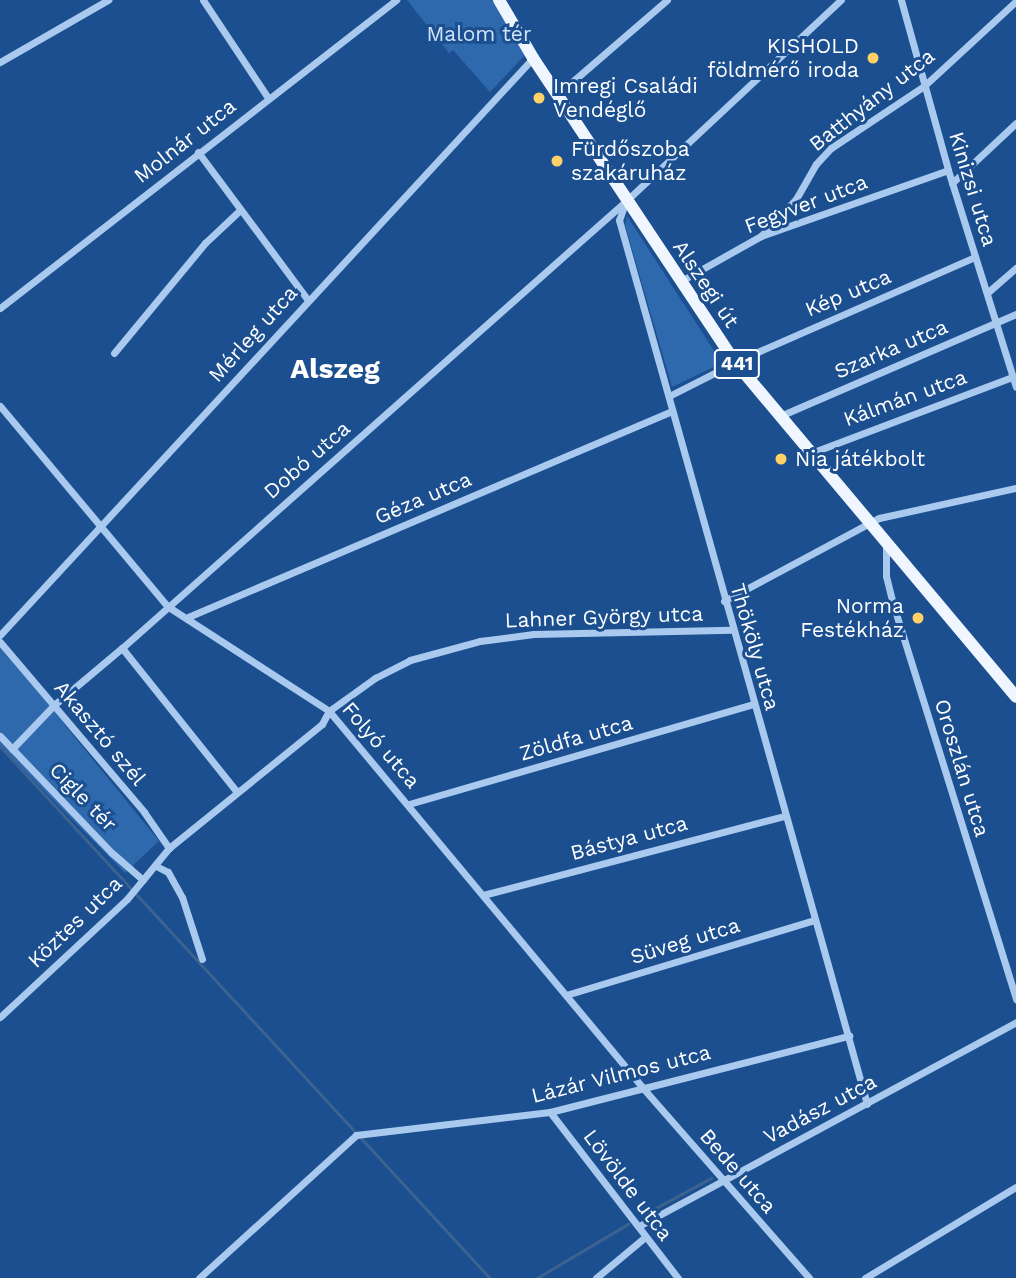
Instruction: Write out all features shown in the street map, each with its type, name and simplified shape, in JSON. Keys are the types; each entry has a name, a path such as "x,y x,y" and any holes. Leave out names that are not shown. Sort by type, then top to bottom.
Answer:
{"main road":[{"name":"Alszegi út","path":"499,0 533,58 735,362 1016,697"}],"street":[{"path":"0,62 108,0"},
{"path":"202,0 268,98"},
{"path":"558,94 667,0"},
{"name":"Dobó utca","path":"12,749 54,705 122,648 626,200 841,0"},
{"name":"Kinizsi utca","path":"901,0 948,170 1016,387"},
{"name":"Molnár utca","path":"0,308 394,1"},
{"name":"Batthyány utca","path":"761,236 796,200 816,164 831,148 924,86 1016,1"},
{"name":"Mérleg utca","path":"0,635 533,58"},
{"path":"952,183 1016,123"},
{"path":"198,152 308,300"},
{"name":"Fegyver utca","path":"681,281 761,236 948,170"},
{"name":"Thököly utca","path":"626,200 620,220 732,630 867,1104"},
{"path":"114,353 205,243 240,210"},
{"name":"Kép utca","path":"735,362 975,257"},
{"path":"986,293 1016,268"},
{"name":"Szarka utca","path":"779,416 1016,314"},
{"path":"669,396 735,362"},
{"name":"Kálmán utca","path":"811,453 1012,377"},
{"name":"Folyó utca","path":"0,406 167,606 329,710 642,1087"},
{"name":"Géza utca","path":"188,617 672,411"},
{"path":"724,601 879,518 1016,488"},
{"name":"Oroszlán utca","path":"886,545 887,576 894,607 1016,999"},
{"name":"Lahner György utca","path":"143,880 169,848 322,724 329,710 374,678 410,660 480,640 560,633 732,630"},
{"name":"Akasztó szél","path":"0,642 144,812 169,848"},
{"path":"122,648 236,792"},
{"name":"Zöldfa utca","path":"409,804 754,704"},
{"name":"Cigle tér","path":"0,736 112,853 143,880"},
{"name":"Bástya utca","path":"483,895 784,816"},
{"path":"156,866 168,872 181,897 202,959"},
{"name":"Köztes utca","path":"0,1017 134,892 143,880"},
{"name":"Süveg utca","path":"566,995 815,920"},
{"name":"Vadász utca","path":"639,1226 1016,1021"},
{"name":"Lázár Vilmos utca","path":"199,1278 325,1162 360,1135 550,1112 849,1036"},
{"name":"Bede utca","path":"642,1087 808,1278"},
{"name":"Lövölde utca","path":"550,1112 678,1278"},
{"path":"865,1278 1016,1187"},
{"path":"596,1278 645,1237"}],"green space":[{"name":"Malom tér","path":"407,0 493,0 527,53 490,92 453,50 449,53"},
{"path":"627,216 722,363 672,387 625,225"},
{"path":"0,645 159,841 125,873 0,746"}],"waterway":[{"path":"0,746 490,1278"},
{"path":"641,1216 711,1178"},
{"path":"537,1278 628,1224"}],"place":[{"name":"KISHOLD földmérő iroda","path":"873,58"},
{"name":"Imregi Családi Vendéglő","path":"539,98"},
{"name":"Fürdőszoba szakáruház","path":"557,161"},
{"name":"Nia játékbolt","path":"781,459"},
{"name":"Norma Festékház","path":"918,618"}],"district":[{"name":"Alszeg","path":"335,369"}]}
